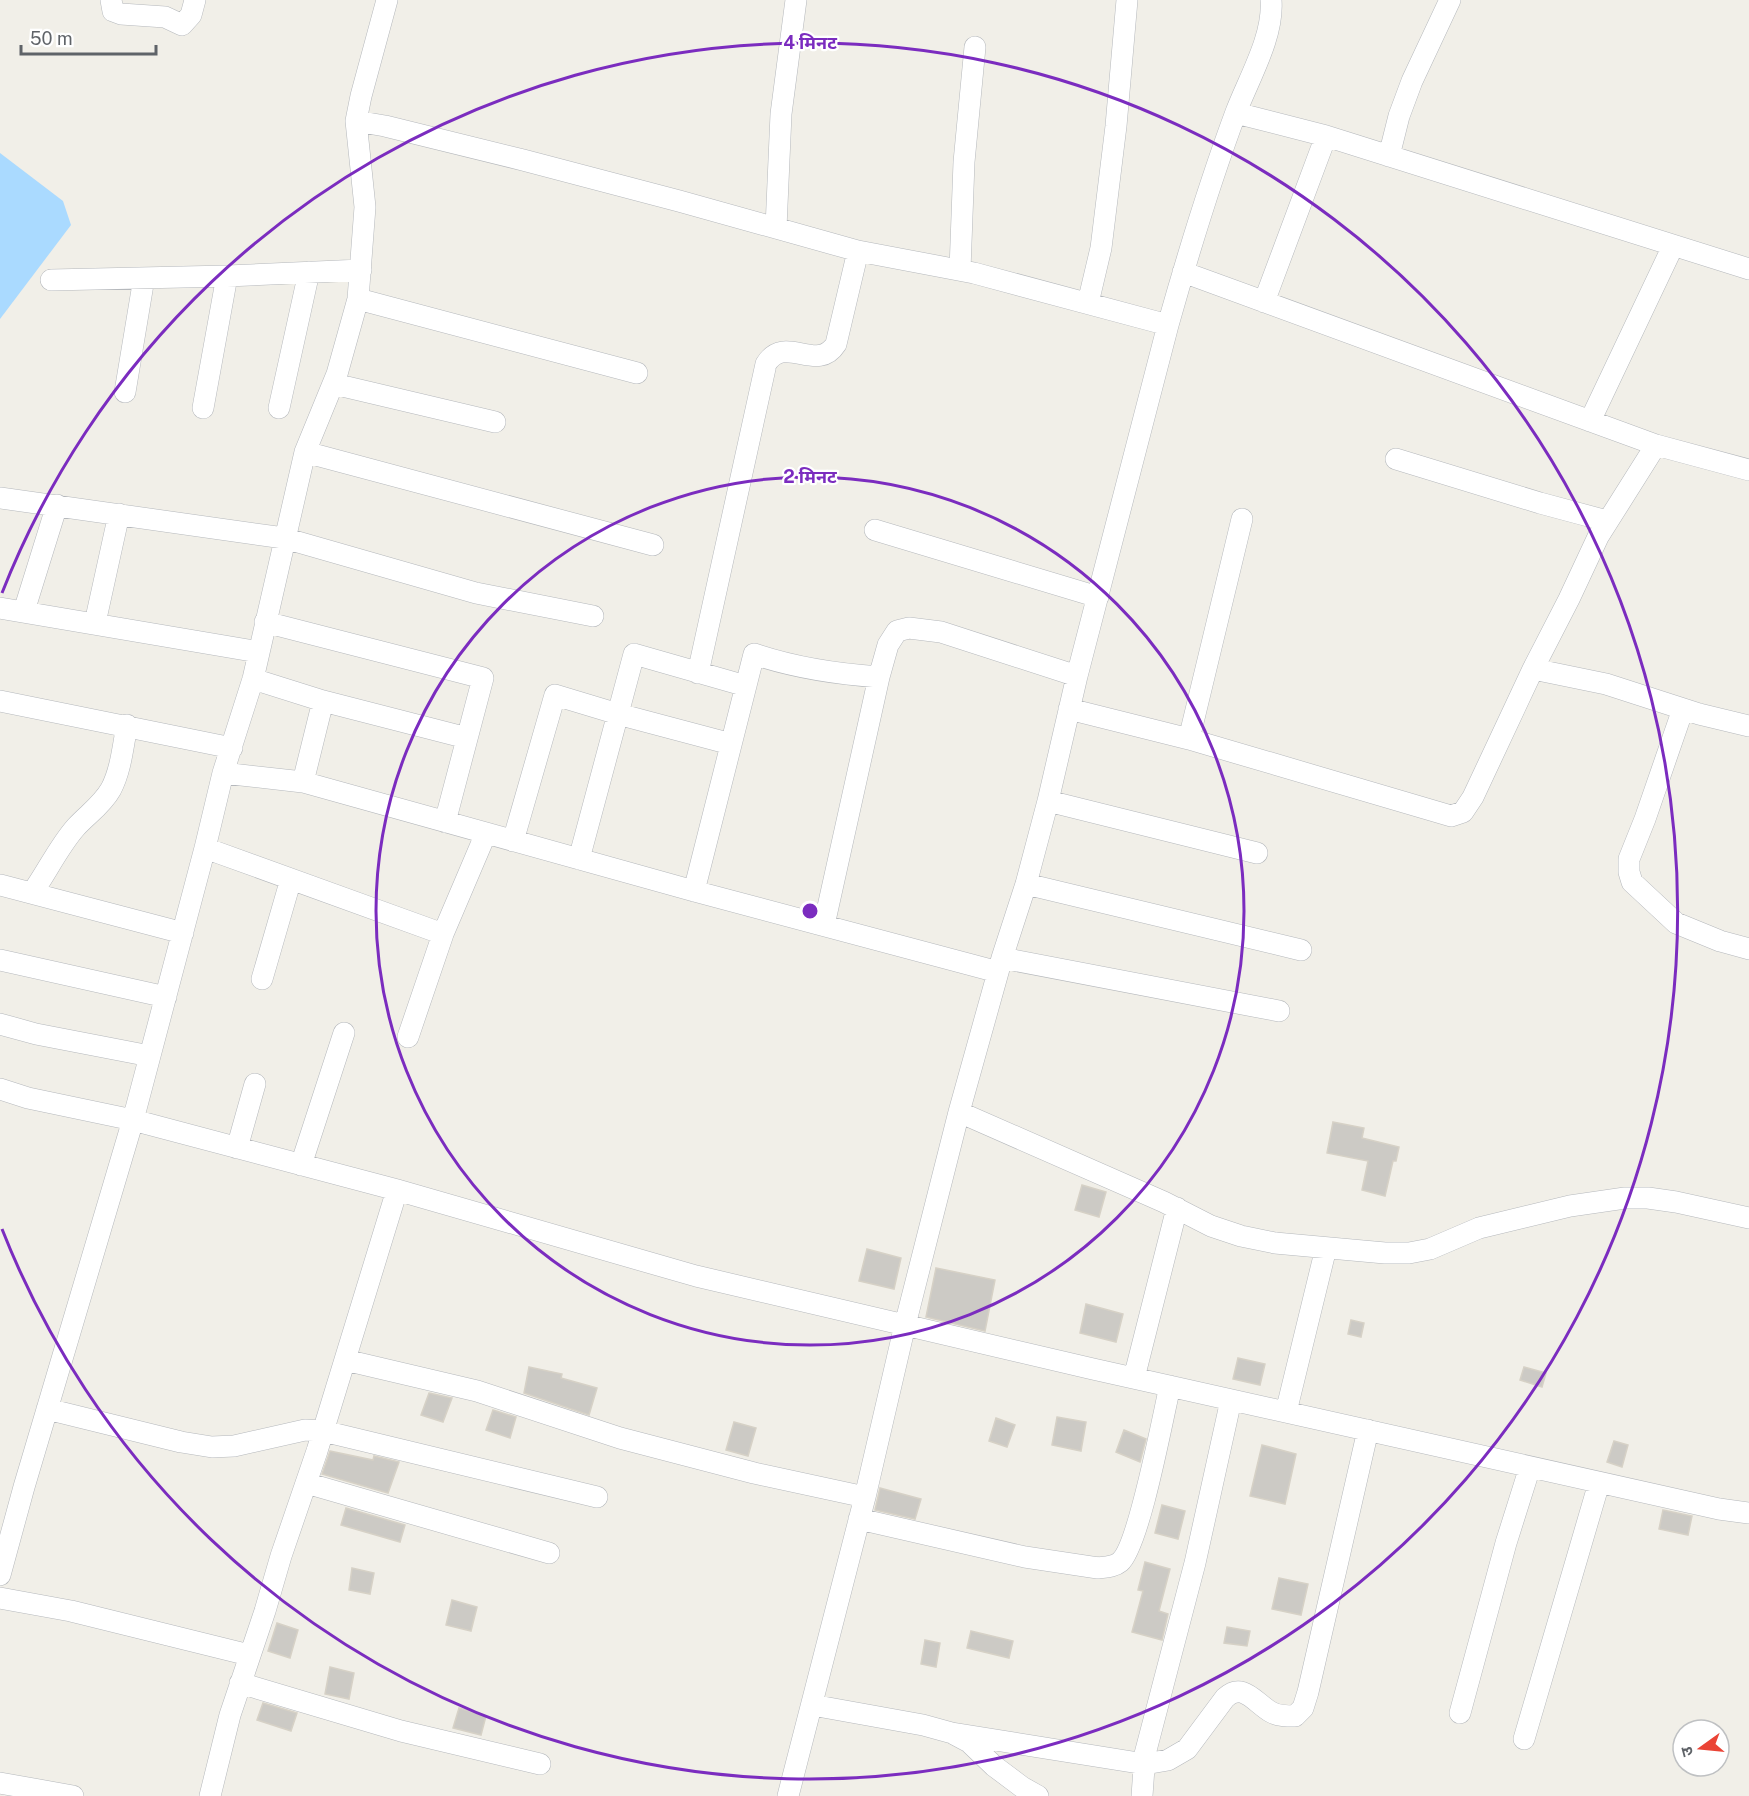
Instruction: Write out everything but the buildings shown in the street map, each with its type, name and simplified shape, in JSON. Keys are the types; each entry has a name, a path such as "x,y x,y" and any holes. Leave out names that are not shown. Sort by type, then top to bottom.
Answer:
{"street":[{"path":"111,0 113,12 165,17 179,25 185,23 195,0"},
{"path":"0,1575 133,1120 206,848 223,773 253,679 305,453 334,384 358,299 365,207 356,121 387,0"},
{"path":"776,228 781,114 796,0"},
{"path":"1088,303 1101,248 1116,126 1127,0"},
{"path":"788,1796 865,1497 958,1112 1026,884 1168,325 1183,272 1236,113 1269,30 1271,0"},
{"path":"1389,156 1399,116 1412,81 1450,0"},
{"path":"960,270 964,162 975,47"},
{"path":"1236,113 1326,136 1749,269"},
{"path":"356,121 524,160 858,251 960,270 1168,325"},
{"path":"1264,302 1326,136"},
{"path":"1590,422 1672,246"},
{"path":"698,673 766,364 771,356 779,351 821,356 830,353 836,344 858,251"},
{"path":"51,280 361,270"},
{"path":"279,408 309,272"},
{"path":"1183,272 1590,422 1656,445 1749,470"},
{"path":"203,408 227,276"},
{"path":"125,392 144,278"},
{"path":"358,299 637,372"},
{"path":"334,384 495,422"},
{"path":"1069,709 1189,740 1451,816 1463,812 1473,797 1598,537 1656,445"},
{"path":"305,453 653,545"},
{"path":"1396,459 1607,521"},
{"path":"0,498 284,538 476,593 593,616"},
{"path":"24,611 57,505"},
{"path":"95,623 119,514"},
{"path":"1189,740 1242,519"},
{"path":"875,530 1098,597"},
{"path":"0,608 259,652"},
{"path":"265,622 483,678 445,822"},
{"path":"824,926 879,677 888,645 897,631 909,628 941,632 1077,676"},
{"path":"579,859 634,654 746,686"},
{"path":"694,891 754,654 784,664 840,674 879,677"},
{"path":"1533,669 1606,684 1683,709 1749,726"},
{"path":"253,679 323,701 467,738"},
{"path":"513,841 555,695 731,744"},
{"path":"0,701 232,747"},
{"path":"303,782 323,701"},
{"path":"1683,709 1629,859 1629,872 1632,882 1676,923 1720,941 1749,949"},
{"path":"32,894 77,825 105,798 112,787 128,725"},
{"path":"223,773 303,782 824,926 1000,965 1279,1011"},
{"path":"1048,801 1257,853"},
{"path":"408,1037 443,934 486,833"},
{"path":"206,848 443,934"},
{"path":"262,979 291,879"},
{"path":"1026,884 1301,950"},
{"path":"0,885 183,933"},
{"path":"0,960 166,997"},
{"path":"0,1024 36,1034 150,1056"},
{"path":"301,1165 344,1033"},
{"path":"237,1148 255,1084"},
{"path":"0,1089 28,1098 133,1120 397,1190 696,1276 1231,1400 1719,1509 1749,1513"},
{"path":"958,1112 1177,1208 1211,1226 1275,1244 1409,1253 1430,1249 1479,1228 1570,1206 1625,1198 1648,1198 1749,1218"},
{"path":"210,1796 230,1715 323,1431 397,1190"},
{"path":"1134,1378 1177,1208"},
{"path":"1286,1412 1326,1248"},
{"path":"345,1360 477,1391 632,1441 754,1473 865,1497"},
{"path":"859,1519 1025,1557 1098,1568 1109,1567 1120,1562 1127,1553 1144,1503 1170,1386"},
{"path":"1142,1796 1145,1754 1195,1563 1231,1400"},
{"path":"47,1409 181,1442 212,1447 234,1446 305,1430 323,1431 597,1497"},
{"path":"812,1705 922,1725 952,1733 1145,1764 1168,1760 1187,1749 1232,1692 1239,1691 1245,1694 1271,1712 1284,1716 1295,1716 1303,1708 1308,1692 1368,1430"},
{"path":"1460,1713 1506,1543 1530,1467"},
{"path":"1524,1739 1599,1482"},
{"path":"306,1483 549,1553"},
{"path":"0,1598 71,1611 249,1655"},
{"path":"240,1683 401,1731 540,1764"},
{"path":"952,1733 969,1742 994,1766 1038,1796"},
{"path":"0,1783 74,1796"}],"water":[{"path":"0,153 63,201 71,225 0,319"}]}
